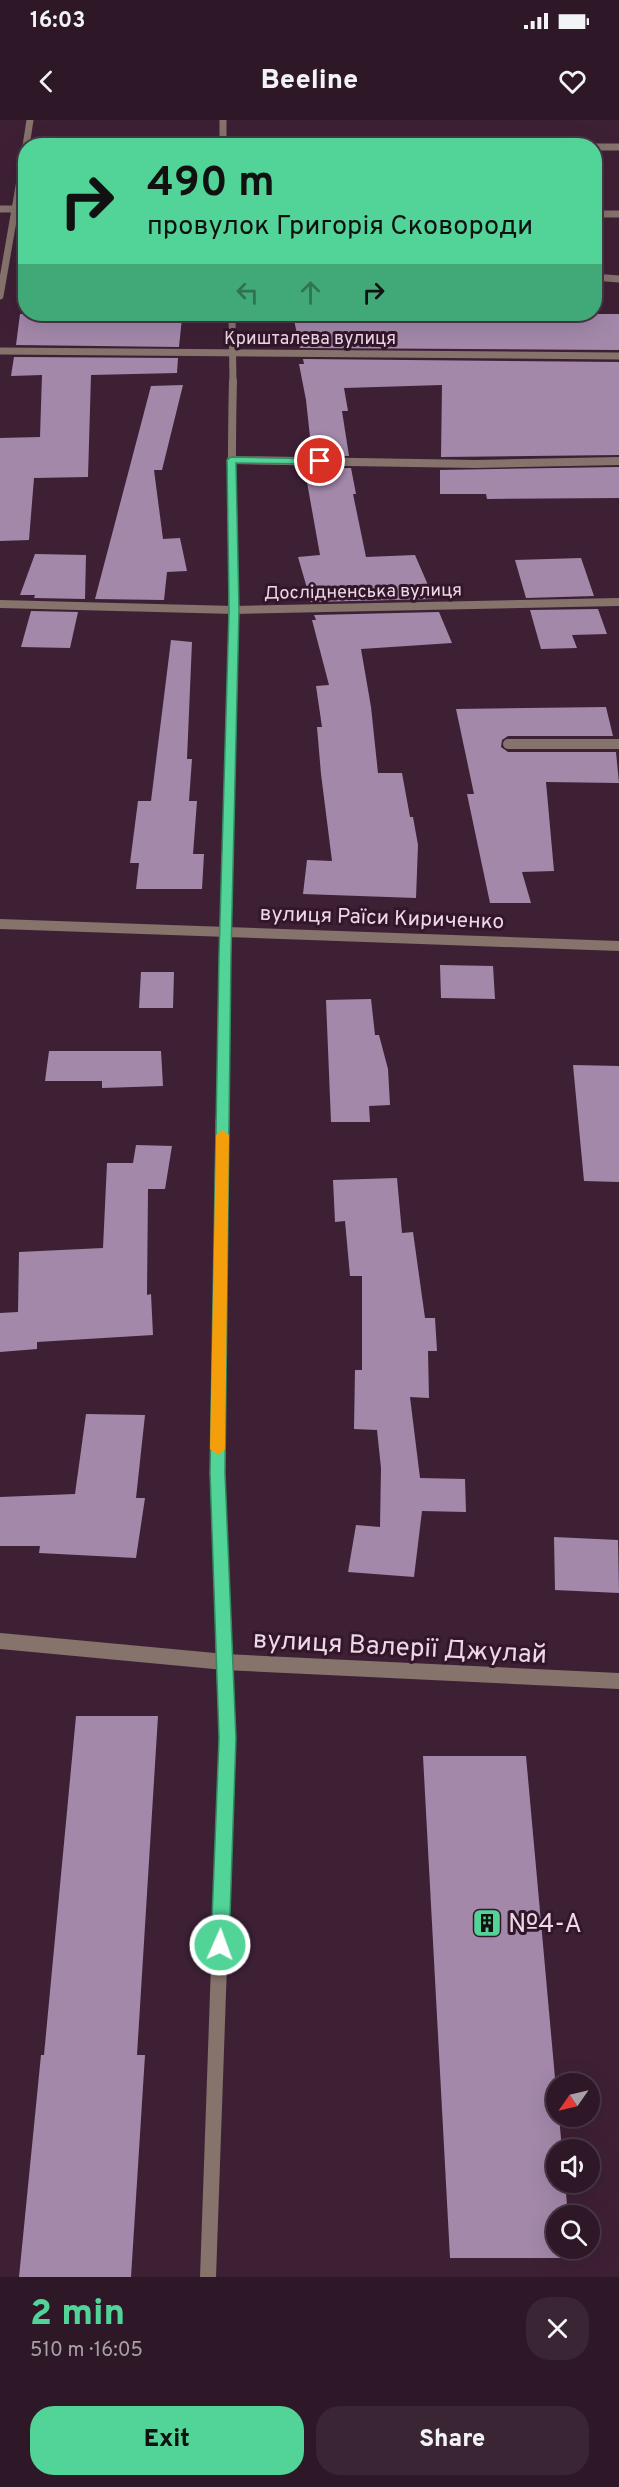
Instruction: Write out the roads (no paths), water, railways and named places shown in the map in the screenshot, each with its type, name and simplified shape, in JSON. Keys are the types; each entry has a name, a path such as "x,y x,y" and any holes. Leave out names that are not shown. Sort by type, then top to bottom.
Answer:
{"street":[{"path":"27,138 30,120"},
{"path":"223,120 223,138"},
{"path":"602,147 619,147"},
{"path":"0,296 18,196"},
{"path":"0,209 16,209"},
{"path":"602,213 619,214"},
{"path":"602,278 619,279"},
{"path":"208,2277 227,1738 218,1473 225,932 234,610 231,460 234,354 232,321"},
{"name":"Кришталева вулиця","path":"0,351 619,356"},
{"path":"231,460 476,464 619,461"},
{"name":"Дослідненська вулиця","path":"0,604 234,610 619,602"},
{"path":"508,744 619,744"},
{"name":"вулиця Раїси Кириченко","path":"0,924 619,946"},
{"name":"вулиця Валерії Джулай","path":"0,1641 225,1662 619,1681"}],"place":[{"name":"№4-А","path":"487,1923"}]}
